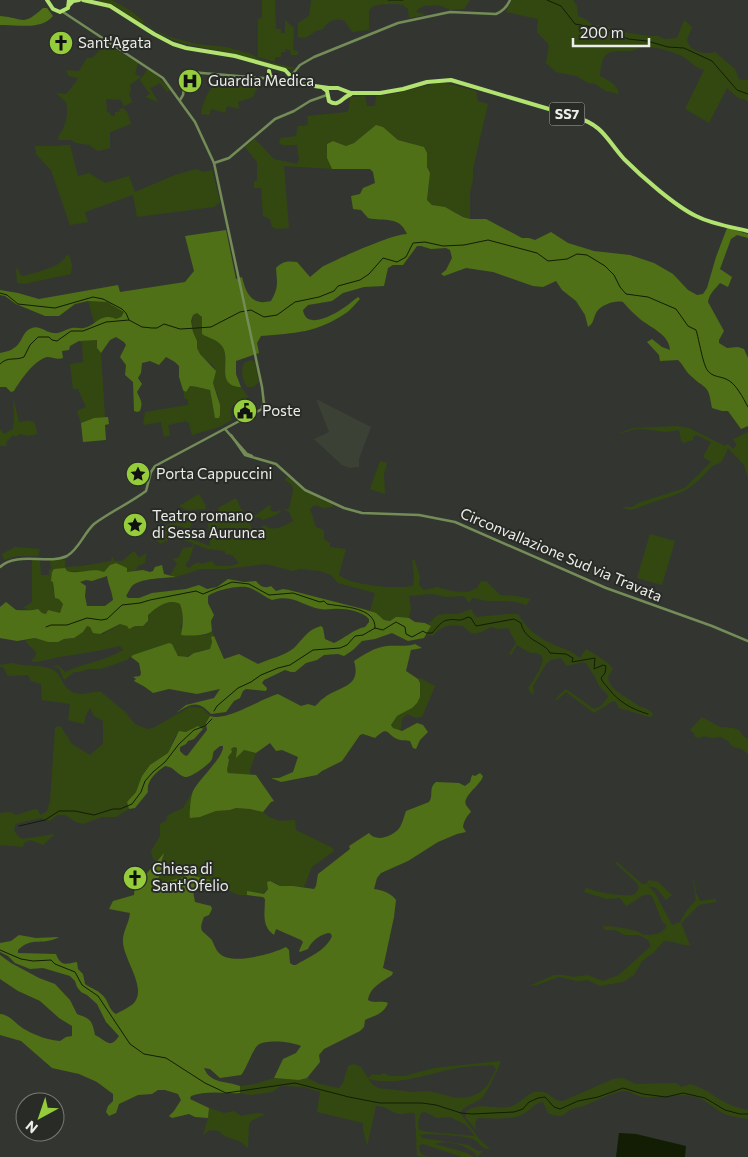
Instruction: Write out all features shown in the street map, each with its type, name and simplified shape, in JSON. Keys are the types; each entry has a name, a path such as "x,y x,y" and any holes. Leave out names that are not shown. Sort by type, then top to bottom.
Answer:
{"main road":[{"path":"47,0 52,2 55,11 62,12 73,1 79,0"},
{"path":"83,0 110,6 172,44 236,56 285,70"},
{"path":"260,64 275,80"},
{"path":"269,72 274,68"},
{"name":"SS7","path":"285,70 296,82 301,84"},
{"path":"286,81 290,80 291,77"},
{"name":"SS7","path":"275,80 323,88 336,88 351,94 392,92 427,82 451,80 576,116 594,124 601,130 625,160 682,209 698,218 748,231"},
{"path":"323,88 334,104 339,103 351,94"},
{"path":"327,96 332,88"},
{"path":"341,90 343,100"}],"street":[{"path":"291,77 300,65 314,57 398,24 450,12 496,14 502,12 508,6 510,0"},
{"path":"69,4 70,13 75,19"},
{"path":"0,567 13,560 57,558 67,555 92,526 146,491 154,467 262,409 268,408 264,404 256,358 214,163 195,122 180,100 157,74 62,12"},
{"path":"285,70 295,70"},
{"path":"180,100 183,95 186,74 189,72 275,80"},
{"path":"265,78 269,72"},
{"path":"214,163 229,158 275,119 310,101 327,96"},
{"path":"209,153 213,158 222,161"},
{"name":"Circonvallazione Sud via Travata","path":"225,429 243,454 276,464 305,490 344,508 362,513 430,516 455,522 632,598 712,626 748,641"}],"shaded area":[{"path":"316,399 371,427 359,459 359,467 350,468 342,465 314,439 329,432"},
{"path":"619,1133 636,1134 686,1146 685,1157 616,1157"}],"green space":[{"path":"97,0 112,0 131,11 155,30 170,37 196,44 226,47 251,54 260,60 295,68 287,69 227,52 179,42 156,31 144,22 142,24 115,6"},
{"path":"262,0 275,0 276,29 281,29 281,33 285,33 285,20 294,28 293,50 298,51 298,55 291,55 290,50 285,49 285,52 281,52 281,57 275,57 275,62 258,57 258,19 262,18"},
{"path":"311,0 470,0 464,9 451,10 438,5 424,6 416,12 426,15 409,18 408,9 403,5 373,6 369,11 369,30 352,32 345,21 333,20 323,29 315,31 308,37 298,37 298,23 309,16"},
{"path":"512,0 573,0 577,6 578,16 587,20 592,25 602,25 624,32 658,36 664,39 677,38 684,20 692,27 687,40 694,50 702,53 715,52 735,69 739,79 748,80 748,102 738,98 727,88 709,123 685,109 704,70 677,54 653,48 645,47 631,51 615,51 604,57 600,76 615,85 619,94 606,91 576,76 556,72 546,63 549,45 537,32 538,19 506,12"},
{"path":"43,8 47,8 53,16 42,24 28,26 0,25 0,16 23,20 31,18"},
{"path":"105,46 138,63 135,74 141,77 130,85 129,94 132,102 124,106 121,100 106,99 107,112 111,116 115,116 115,112 119,112 123,108 127,112 131,124 110,132 110,148 98,151 89,145 76,143 71,140 59,140 58,137 66,120 67,107 66,102 56,93 66,94 78,78 69,76 66,70 79,71 87,58 92,58"},
{"path":"148,69 170,90 167,92 160,83 150,88 158,102 145,97 150,94 140,80"},
{"path":"224,76 257,79 259,84 253,97 238,102 239,109 227,106 225,113 211,109 209,115 201,114 208,93"},
{"path":"442,82 476,91 478,101 488,104 473,169 470,193 470,219 430,203 427,200 430,173 427,167 427,153 411,143 398,140 383,127 376,126 354,143 346,146 333,141 327,144 327,158 332,169 284,166 289,228 277,229 272,227 270,219 263,216 261,188 254,188 254,181 257,181 257,162 245,147 255,139 274,159 297,164 299,160 297,145 282,145 279,143 281,138 296,136 298,126 308,124 307,116 347,112 350,97 365,96 367,106 375,106 376,96 388,95"},
{"path":"376,125 383,127 398,140 424,147 427,153 427,167 430,173 427,200 432,205 445,207 470,219 486,219 522,238 535,240 551,232 568,243 594,251 630,255 654,263 673,274 688,290 697,295 703,294 707,288 727,228 748,234 748,238 737,235 731,239 720,269 732,277 728,287 720,283 711,294 708,302 724,331 719,343 727,348 738,347 744,349 748,358 748,426 741,429 728,411 712,408 706,388 689,374 678,360 660,361 659,355 647,342 652,339 662,347 670,350 669,344 659,332 638,317 623,302 612,302 604,305 598,310 588,327 585,315 576,301 562,290 556,281 543,287 533,286 493,272 466,268 444,276 441,274 446,270 452,258 450,250 446,248 431,249 421,246 417,246 403,265 393,265 388,268 384,286 364,287 343,293 332,301 308,305 303,310 305,316 309,319 321,319 347,306 358,297 360,299 348,312 335,320 305,331 261,336 257,343 259,353 236,361 236,374 241,387 228,382 225,371 225,351 215,340 202,334 202,317 197,313 193,315 191,321 197,341 197,348 200,354 216,371 213,383 220,405 219,418 215,418 210,390 190,386 186,392 183,390 179,377 179,366 166,357 159,365 150,361 142,363 141,373 138,378 142,384 137,392 141,406 140,411 134,411 133,382 125,375 126,365 120,357 126,345 116,337 110,340 101,353 97,348 97,340 79,341 70,346 69,350 62,351 63,358 47,357 37,362 14,391 11,392 6,387 0,387 0,353 18,345 28,330 35,327 56,333 72,328 84,328 102,318 111,317 116,319 121,317 124,312 107,302 88,301 75,304 59,316 45,316 0,295 0,290 39,299 118,285 120,292 185,282 194,271 185,236 226,230 236,279 242,277 251,297 259,302 264,302 271,301 274,296 277,285 276,268 283,263 297,262 310,277 322,267 352,253 377,242 407,234 404,228 396,222 368,218 361,210 353,209 351,196 360,194 363,188 375,183 373,172 370,169 332,169 327,158 327,144 333,141 346,146 354,143"},
{"path":"70,145 78,176 89,173 105,183 129,176 135,192 175,175 196,169 203,172 212,170 220,202 214,207 137,217 133,195 85,212 88,222 70,225 51,170 36,154 35,146"},
{"path":"69,255 72,265 71,274 24,284 17,283 17,268 21,276 24,276 53,267"},
{"path":"88,301 107,302 124,312 116,320 109,317 94,322"},
{"path":"196,313 202,317 202,334 223,347 225,352 225,372 229,382 233,386 241,387 248,397 232,407 232,420 219,427 192,435 189,423 186,421 168,425 170,435 164,437 161,422 143,425 145,412 188,405 188,399 185,399 183,390 186,391 190,386 210,390 215,417 219,418 220,415 218,395 213,383 215,376 214,368 200,354 194,340 192,319"},
{"path":"97,340 97,348 101,353 105,418 94,418 81,423 77,411 86,407 78,389 73,389 70,364 83,362 82,343 79,341"},
{"path":"252,360 255,363 259,382 253,387 247,387 243,378 242,368 245,362"},
{"path":"13,398 19,422 34,422 37,434 27,436 20,434 16,437 13,435 7,441 6,446 0,446 0,429 4,434 13,429"},
{"path":"108,417 109,424 105,425 106,440 83,442 81,423 94,418"},
{"path":"677,426 689,428 725,446 728,444 733,449 737,445 733,439 748,432 748,479 744,465 728,448 721,462 712,466 689,488 635,509 622,507 633,507 638,503 685,488 711,462 703,457 711,442 696,435 693,437 693,440 683,443 679,430 666,432 635,429 620,433 633,428"},
{"path":"380,461 387,463 384,474 385,494 370,489"},
{"path":"287,477 304,491 333,505 332,507 324,508 314,505 310,509 316,527 324,530 324,539 330,543 330,547 346,549 339,575 346,579 375,586 413,586 412,560 414,559 420,577 419,585 424,590 437,587 452,591 468,592 477,588 480,582 486,581 500,595 531,599 526,605 472,598 468,602 464,596 447,597 432,594 409,596 411,609 409,618 387,620 370,611 375,593 338,583 331,575 320,571 300,569 293,571 266,564 226,569 201,569 176,577 170,575 177,564 172,559 178,558 183,548 192,547 193,543 174,537 160,544 152,535 152,532 176,521 173,517 184,518 191,521 192,524 189,529 176,525 172,527 171,532 210,546 208,521 220,517 218,508 236,498 246,515 256,515 268,506 271,506 270,510 274,512 282,510 276,515 262,520 260,517 249,519 252,530 261,528 264,525 271,528 282,527 293,521 289,512 285,510 289,509 293,491 292,485 285,480","holes":["194,544 208,549 225,551 225,554 232,555 239,563 231,566 216,566 212,561 201,564 200,562 189,568 185,566 190,558"]},
{"path":"199,494 206,506 205,509 186,510 179,506"},
{"path":"650,534 675,541 662,585 637,578"},
{"path":"15,547 40,549 38,556 18,556 4,560 2,554"},
{"path":"134,551 139,558 146,553 145,563 138,566 136,570 127,572 116,563 110,565 104,572 67,571 53,582 53,590 63,604 60,614 48,610 47,614 23,608 32,602 32,560 40,560 41,575 49,575 49,569 51,569 50,560 65,560 65,567 82,566 111,561 112,557 115,561 122,561"},
{"path":"116,563 127,568 127,572 143,570 150,572 155,567 162,565 164,574 176,577 136,583 131,587 126,596 128,598 139,598 152,593 186,589 199,585 207,589 217,587 228,579 244,582 256,581 262,586 271,586 276,591 289,590 363,609 376,613 384,620 390,621 396,617 409,618 415,622 431,626 424,638 408,641 392,633 362,641 344,656 338,654 324,655 317,660 306,663 295,672 285,670 264,680 262,683 267,688 266,691 246,689 243,691 240,698 234,701 226,712 211,714 195,704 176,713 186,705 214,698 220,689 197,694 169,689 153,693 134,681 136,679 133,677 140,676 141,673 139,663 131,657 133,655 169,643 172,644 178,656 188,657 194,653 210,649 211,637 214,636 224,659 239,654 258,664 290,651 309,632 316,628 321,626 325,639 334,643 365,627 369,619 352,610 322,609 286,598 272,600 250,588 235,587 208,596 208,603 214,615 211,621 212,631 202,635 181,635 183,620 180,604 171,602 159,606 151,612 148,615 148,621 143,626 135,626 129,629 127,626 120,624 100,634 93,633 90,627 87,626 83,632 74,638 58,642 48,642 35,638 17,641 0,638 0,607 6,602 16,610 38,609 46,614 48,610 60,613 63,604 59,599 55,598 53,582 51,581 54,569 65,568 67,571 72,572 95,570 104,572 110,565","holes":["107,576 113,600 105,606 87,606 86,586 80,582 92,581"]},
{"path":"174,601 180,604 182,609 183,619 180,627 190,635 205,635 212,631 214,636 211,637 210,649 197,651 183,657 176,653 172,645 133,655 127,660 101,669 74,672 64,680 59,668 53,666 59,666 65,672 109,657 123,650 120,646 31,662 36,652 25,641 35,638 48,642 71,639 83,632 87,625 91,630 103,634 121,624 143,626 148,622 148,615 161,604"},
{"path":"471,609 476,617 518,614 534,633 547,642 570,651 580,658 586,649 611,666 613,669 608,677 609,682 619,693 648,709 653,714 651,717 619,708 616,702 613,701 594,713 566,692 556,701 557,697 566,689 594,709 601,706 608,697 599,686 586,663 567,666 561,658 551,660 546,664 533,686 534,693 532,694 528,688 539,670 542,656 531,653 517,645 511,655 509,654 516,643 508,628 498,629 491,627 482,632 475,633 465,627 453,625 442,628 433,636 427,635 431,626 428,624 438,615 458,614"},
{"path":"415,644 422,648 411,650 406,671 418,679 420,683 420,697 412,708 397,716 391,725 393,728 402,731 417,723 423,725 428,732 420,740 416,749 413,748 410,741 397,739 385,731 375,738 363,734 360,735 342,761 317,775 281,782 271,778 279,778 293,772 298,757 282,750 276,751 270,743 256,753 244,750 236,758 237,748 234,747 231,749 232,752 228,757 228,773 256,775 274,801 263,812 236,808 190,818 190,804 193,791 220,756 223,746 220,746 214,751 210,762 191,776 182,776 165,766 152,777 148,792 135,808 129,809 127,802 136,792 142,776 150,765 168,753 179,731 186,732 198,726 203,729 194,739 180,747 180,751 187,756 207,730 206,723 210,716 225,716 278,694 301,706 308,704 315,706 330,694 352,681 356,670 354,661 361,656 383,647"},
{"path":"13,663 51,669 58,674 70,691 75,693 101,692 124,711 135,724 148,729 190,707 202,708 210,716 207,726 203,729 201,727 186,732 182,731 175,736 168,753 127,802 129,809 116,817 102,817 83,824 65,815 57,815 50,821 41,818 18,823 15,825 14,831 22,839 55,834 43,845 30,840 24,843 23,847 0,845 0,813 10,812 16,815 35,809 38,810 40,815 47,811 50,801 55,728 61,727 72,744 90,755 103,744 103,721 94,716 90,708 84,724 68,720 70,704 42,700 41,684 31,681 28,675 8,676 3,667 0,667 0,665"},
{"path":"420,678 435,686 422,717 416,718 407,714 402,719 399,731 391,725 397,716 412,708 420,697 420,683 418,679"},
{"path":"702,717 720,727 739,730 748,739 748,754 742,749 733,747 721,737 711,738 704,736 698,738 694,736 695,734 690,730"},
{"path":"237,748 236,754 244,750 256,753 250,770 251,775 228,773 228,757 231,749"},
{"path":"480,773 483,776 482,779 469,794 466,802 471,812 463,825 466,832 438,842 408,861 381,873 377,878 374,889 392,895 396,900 383,968 393,972 392,975 374,988 368,1000 388,1003 381,1012 365,1020 364,1027 360,1031 324,1049 319,1055 320,1062 307,1078 299,1080 274,1078 283,1059 296,1053 301,1046 286,1042 267,1042 256,1047 241,1075 220,1078 210,1069 204,1068 210,1077 240,1086 240,1093 210,1093 191,1096 190,1099 209,1108 208,1118 195,1117 189,1114 172,1118 169,1116 181,1100 178,1094 165,1090 158,1090 152,1094 138,1095 119,1104 116,1113 109,1116 106,1112 108,1106 113,1101 113,1094 97,1082 79,1074 52,1068 21,1041 0,1035 0,1014 7,1016 34,1034 51,1040 60,1041 72,1036 72,1026 59,1018 40,1001 18,991 0,979 0,955 39,978 55,984 70,1000 77,1014 90,1020 95,1035 108,1043 116,1040 119,1036 106,1022 97,1004 81,992 70,976 43,968 30,969 15,963 8,956 0,952 0,943 11,941 19,935 36,938 59,937 54,940 28,943 18,950 18,953 56,954 62,963 77,962 78,969 83,974 85,984 103,995 116,1014 133,1004 137,998 138,991 123,943 130,913 109,909 113,901 134,895 135,885 142,880 140,877 147,873 164,853 159,882 162,883 190,875 210,880 211,884 199,887 193,891 195,902 211,906 212,909 209,915 204,917 201,928 211,939 219,953 225,957 242,959 271,953 286,947 289,950 290,963 296,965 326,946 332,936 330,933 327,933 320,936 314,940 308,949 300,952 303,942 301,940 276,929 274,935 270,931 265,923 265,899 263,897 247,895 247,891 264,894 268,889 267,882 270,881 280,886 314,889 318,874 350,849 349,846 369,833 376,838 380,838 394,833 401,825 406,811 429,802 432,787 436,782 459,783 465,786 470,782 472,775 475,776"},
{"path":"192,793 192,801 189,808 203,816 216,811 236,808 263,812 269,817 280,821 295,820 296,830 333,848 334,851 312,867 304,887 280,886 274,882 263,894 247,892 247,895 239,895 211,884 211,881 190,875 162,883 159,882 163,857 162,855 156,861 153,859 151,851 160,836 160,824 166,821 168,815 183,808"},
{"path":"617,862 642,884 646,884 649,880 658,882 672,895 666,900 656,888 648,886 655,893 672,925 680,922 696,900 693,879 700,901 716,900 716,902 699,905 681,923 690,945 664,941 642,961 634,975 623,982 600,986 588,980 577,981 559,977 529,986 554,975 573,977 588,975 603,981 619,975 651,946 648,940 639,935 625,935 615,930 605,930 603,926 619,927 644,935 654,935 665,929 667,926 662,921 652,896 642,896 626,906 620,898 607,899 584,892 586,887 610,894 635,894 639,887 615,863"},
{"path":"501,1061 483,1097 460,1113 480,1140 490,1149 469,1138 420,1135 422,1138 468,1145 478,1151 483,1151 477,1157 476,1154 467,1148 445,1142 435,1144 467,1153 473,1157 462,1157 423,1144 419,1145 420,1152 430,1157 417,1156 415,1114 413,1113 399,1114 384,1107 376,1106 367,1146 363,1123 317,1112 320,1092 304,1087 281,1086 272,1092 251,1095 240,1093 240,1086 274,1078 299,1080 307,1078 320,1084 339,1088 343,1083 348,1066 354,1064 361,1067 368,1078 373,1074 380,1075 384,1073 390,1076 405,1076 434,1068","holes":["491,1065 496,1070 487,1086 479,1093 470,1097 456,1098 429,1091 413,1092 378,1088 368,1079 379,1081 400,1080 457,1068","425,1112 437,1118 450,1117 466,1125 475,1136 419,1130 418,1122 421,1113"]},
{"path":"623,1078 636,1084 676,1083 681,1087 691,1084 706,1090 728,1104 748,1110 748,1119 726,1114 696,1097 683,1095 643,1097 625,1091 574,1108 561,1116 548,1113 543,1102 536,1104 522,1115 514,1117 477,1118 476,1130 466,1118 466,1112 476,1107 503,1108 513,1106 533,1092 546,1093 557,1100 563,1101 613,1079"},
{"path":"209,1108 224,1113 234,1111 241,1116 256,1113 266,1114 251,1121 249,1124 248,1148 241,1142 224,1136 219,1131 210,1130 203,1135"}],"waterway":[{"path":"388,0 403,0"},
{"path":"547,0 561,6 575,24 608,30 628,39 647,41 668,47 684,48 712,61 737,90 748,94"},
{"path":"0,364 9,359 24,357 30,345 38,337 49,337 57,341 71,331 83,331 106,322 129,320 142,327 157,328 164,324 180,329 211,327 240,312 251,310 264,317 277,315 295,302 319,297 334,291 338,286 360,280 369,274 383,258 397,262 406,257 413,243 425,242 443,246 464,245 488,240 537,253 548,261 567,259 577,254 587,255 605,266 614,275 626,294 648,297 676,309 688,326 696,330 708,371 730,381 739,391 748,407"},
{"path":"0,293 7,295 18,304 55,308 93,297 103,299 122,309 129,320"},
{"path":"46,627 51,625 67,625 87,618 107,619 122,605 196,591 203,594 232,582 249,584 269,595 293,593 320,602 324,601 327,604 357,609 370,616 374,621 375,628"},
{"path":"214,711 217,706 238,688 261,675 290,665 313,650 340,648 347,645 355,636 363,635 375,628 383,630 396,622 405,627 406,634 412,637 423,631 432,633 446,620 459,620 468,617 471,618 476,626 514,619 521,623 523,629 531,638 544,646 550,653 566,654 573,658 572,662 595,658 594,669 603,665 606,666 605,673 601,678 612,693 636,710 648,714"},
{"path":"19,826 45,820 59,811 75,811 94,815 132,804 141,792 145,781 165,762 179,744 194,730 205,726 212,719"},
{"path":"0,950 21,959 33,961 51,960 55,964 75,972 82,985 98,996 130,1044 144,1054 166,1058 205,1083 226,1093 295,1083 380,1103 422,1103 472,1114 514,1112 523,1109 529,1102 545,1097 554,1107 560,1109 578,1101 598,1097 623,1088 643,1094 666,1097 683,1093 705,1098 725,1110 748,1114"}],"place":[{"name":"Sant'Agata","path":"61,43"},
{"name":"Guardia Medica","path":"190,81"},
{"name":"Poste","path":"245,411"},
{"name":"Porta Cappuccini","path":"138,474"},
{"name":"Teatro romano di Sessa Aurunca","path":"135,525"},
{"name":"Chiesa di Sant'Ofelio","path":"135,878"}]}
